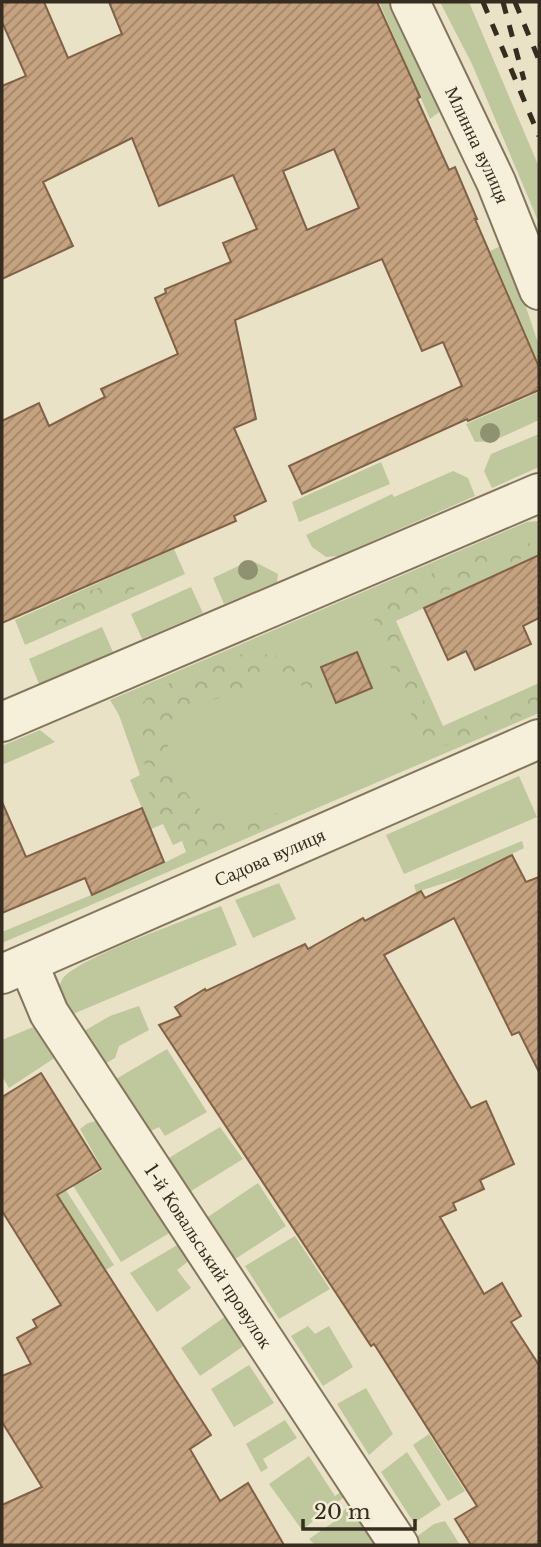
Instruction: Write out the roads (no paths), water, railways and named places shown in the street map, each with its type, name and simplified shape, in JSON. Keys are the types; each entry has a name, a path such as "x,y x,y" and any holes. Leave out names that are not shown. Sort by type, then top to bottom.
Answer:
{"street":[{"name":"Млинна вулиця","path":"410,2 491,170 539,290"},
{"path":"2,722 539,494"},
{"name":"Садова вулиця","path":"15,968 539,739"},
{"name":"1-й Ковальський провулок","path":"15,968 49,1013 399,1545"}],"railway":[{"path":"483,2 539,136"},
{"path":"503,2 524,80"},
{"path":"515,2 539,60"}]}
